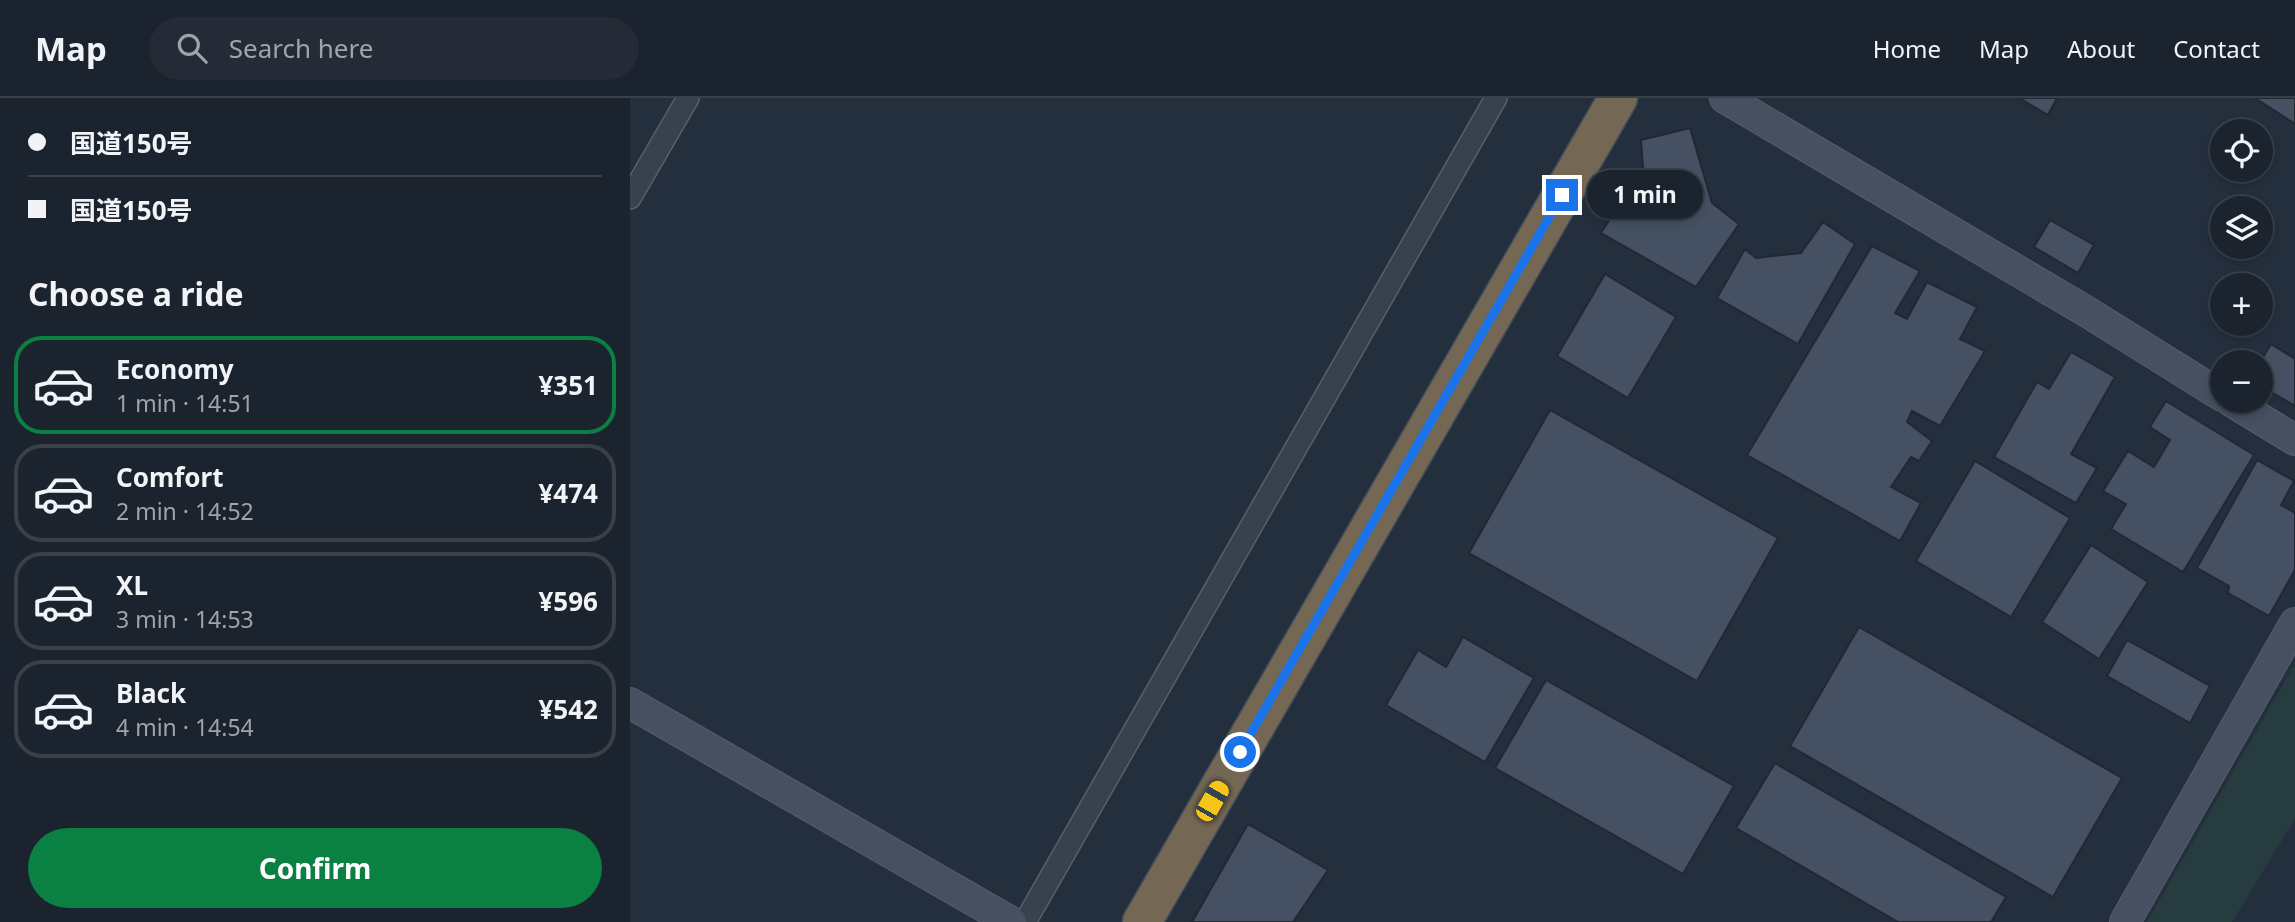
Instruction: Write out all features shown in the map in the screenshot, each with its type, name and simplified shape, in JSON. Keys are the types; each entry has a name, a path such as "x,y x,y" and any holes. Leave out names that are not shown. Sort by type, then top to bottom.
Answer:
{"highway":[{"path":"1142,922 1618,98"}],"street":[{"path":"630,198 688,98"},
{"path":"1025,922 1496,98"},
{"path":"1725,98 2089,313 2210,389"},
{"path":"2251,413 2295,440"},
{"path":"2125,922 2295,622"},
{"path":"630,703 1011,922"}],"green space":[{"path":"2293,667 2295,819 2232,922 2147,922"}],"building":[{"path":"2019,98 2057,98 2048,115"},
{"path":"2255,98 2295,98 2295,124"},
{"path":"1690,128 1712,203 1739,224 1696,287 1601,233 1643,167 1641,140"},
{"path":"2050,220 2094,245 2078,273 2034,247"},
{"path":"1823,222 1855,244 1798,344 1717,298 1745,249 1756,258 1801,253"},
{"path":"1872,246 1920,271 1895,313 1907,319 1927,282 1977,307 1960,339 1985,351 1940,426 1912,411 1907,422 1932,441 1919,461 1911,457 1891,487 1921,503 1900,541 1747,455"},
{"path":"1605,274 1676,317 1628,398 1557,356"},
{"path":"2271,344 2295,359 2295,406 2273,393 2273,350 2267,350"},
{"path":"2071,352 2115,377 2071,454 2097,468 2076,503 1994,457 2037,382 2049,389"},
{"path":"2166,401 2254,455 2183,572 2111,529 2126,504 2103,491 2128,451 2154,467 2170,440 2150,427"},
{"path":"1550,410 1778,538 1697,681 1469,553"},
{"path":"2257,460 2294,481 2281,505 2295,513 2295,570 2269,616 2228,593 2229,586 2197,568"},
{"path":"1975,461 2070,518 2011,617 1916,561"},
{"path":"2091,545 2148,582 2099,659 2042,622"},
{"path":"1859,627 2122,778 2053,897 1790,746"},
{"path":"1463,637 1534,678 1485,762 1386,705 1418,650 1446,667"},
{"path":"2127,640 2210,686 2190,723 2107,676"},
{"path":"1546,680 1734,786 1683,874 1495,768"},
{"path":"1775,763 2006,897 1991,922 1898,922 1736,828"},
{"path":"1248,824 1328,870 1293,922 1192,922"}],"route":[{"path":"1240,752 1562,195"}]}
